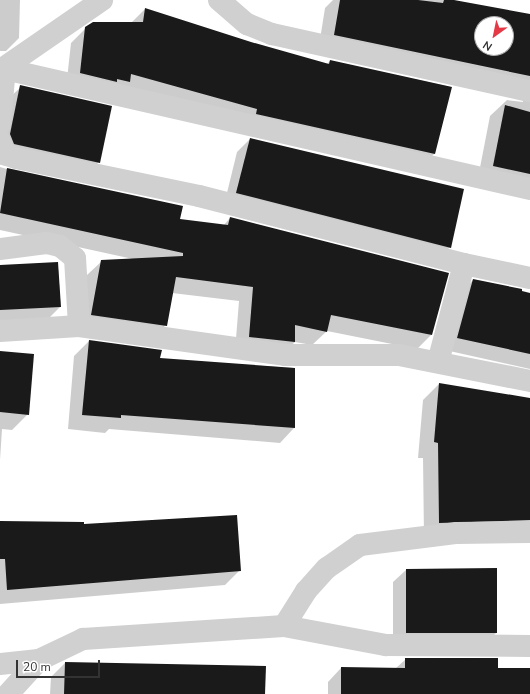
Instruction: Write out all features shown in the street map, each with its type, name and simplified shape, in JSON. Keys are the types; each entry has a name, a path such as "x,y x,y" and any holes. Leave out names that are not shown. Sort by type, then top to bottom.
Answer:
{"street":[{"path":"2,68 102,0"},
{"path":"219,0 247,24 272,34 530,91"},
{"path":"0,124 2,68"},
{"path":"2,68 530,189"},
{"path":"0,141 4,154 16,158 199,196 464,264 530,278"},
{"path":"0,249 47,243 60,246 75,258 79,326"},
{"path":"438,362 464,264"},
{"path":"0,331 79,326 285,355 399,355 530,381"},
{"path":"284,626 306,591 327,568 360,545 457,533 530,532"},
{"path":"0,664 39,660 83,639 284,626 386,645 530,646"},
{"path":"8,694 39,660"}],"building":[{"path":"340,0 418,0 443,3 444,0 454,0 530,14 530,76 334,35"},
{"path":"145,8 251,42 329,64 330,60 452,87 435,154 256,114 257,109 131,74 130,82 117,79 117,82 80,73 85,27 93,22 143,22"},
{"path":"20,85 112,106 100,163 14,144 10,134"},
{"path":"505,105 530,112 530,174 493,166"},
{"path":"250,138 464,189 451,248 236,193"},
{"path":"7,168 183,206 180,219 228,225 230,217 449,273 432,335 331,315 327,332 295,325 295,342 249,337 253,287 176,277 167,326 91,315 101,260 183,256 183,253 0,213"},
{"path":"58,262 61,307 0,310 0,265"},
{"path":"473,279 522,289 522,291 530,293 530,354 457,338"},
{"path":"89,340 162,350 160,358 295,368 295,428 121,415 121,418 82,415"},
{"path":"0,351 34,354 29,415 0,412"},
{"path":"439,383 530,398 530,520 439,523 438,443 434,442"},
{"path":"237,515 241,571 7,590 5,559 0,559 0,521 84,522 84,524"},
{"path":"497,568 497,633 406,633 406,569"},
{"path":"405,658 498,658 498,668 530,668 530,694 341,694 341,667 405,668"},
{"path":"65,662 266,666 265,694 64,694"}]}
